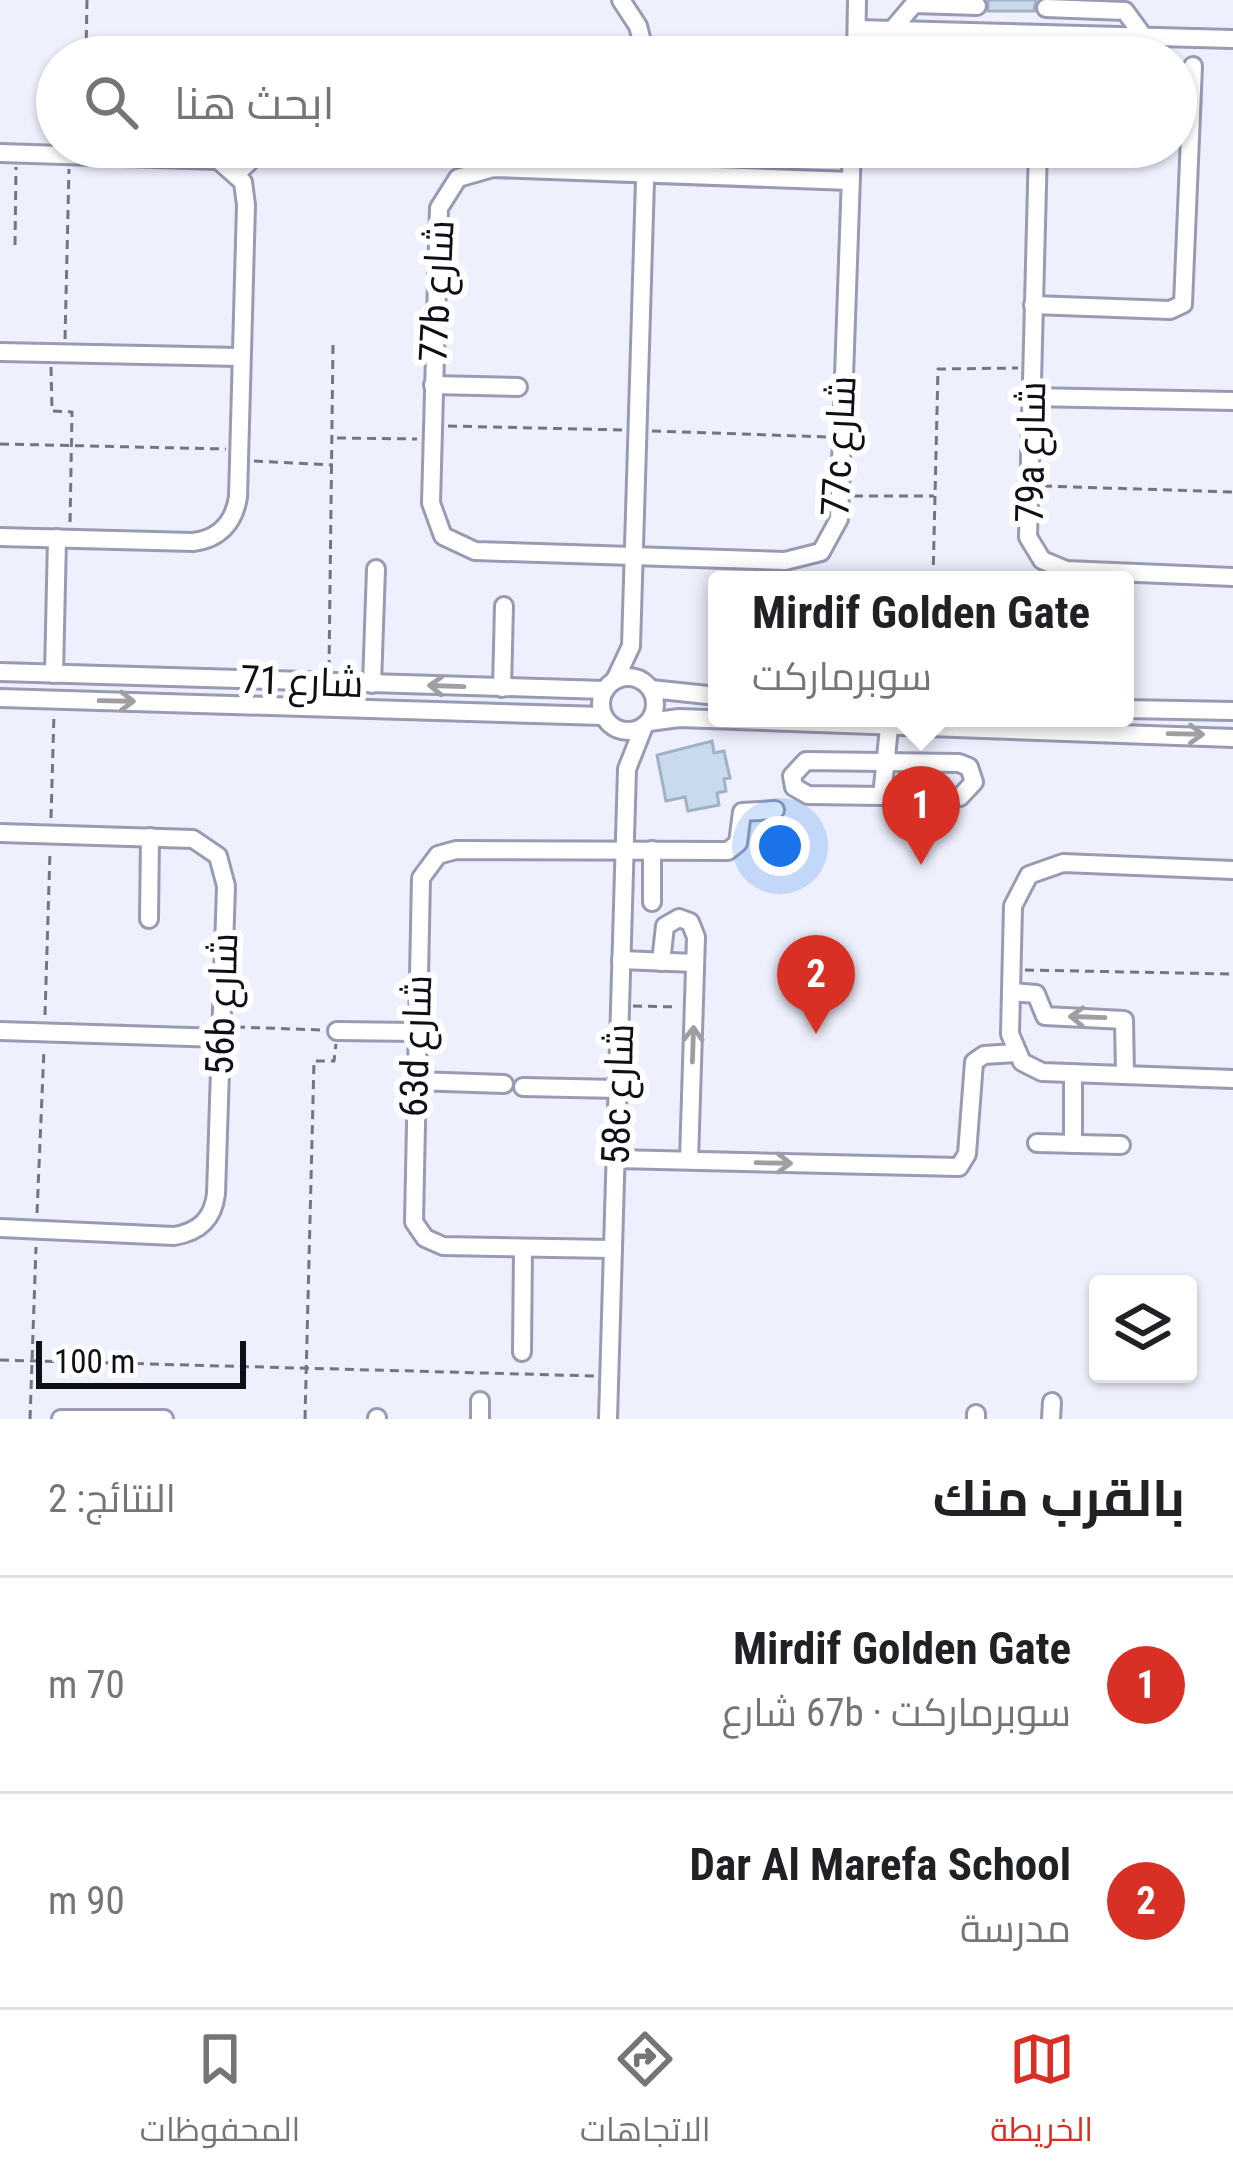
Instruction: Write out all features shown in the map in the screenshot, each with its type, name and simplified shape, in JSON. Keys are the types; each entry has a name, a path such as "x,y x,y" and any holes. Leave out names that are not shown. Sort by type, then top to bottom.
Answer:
{"street":[{"path":"857,0 857,36"},
{"path":"626,2 638,36"},
{"path":"892,30 910,5 977,6"},
{"path":"1046,8 1125,11 1143,36"},
{"path":"857,29 1110,36"},
{"path":"1197,38 1233,39"},
{"path":"0,537 193,542 215,536 232,520 246,205 236,173 226,168"},
{"path":"236,173 241,168"},
{"path":"646,168 631,646 656,703 647,724"},
{"name":"77c شارع","path":"633,556 810,558 836,532 851,168"},
{"name":"79a شارع","path":"1037,168 1028,537 1054,567 1126,571"},
{"path":"1034,305 1170,310 1184,304 1189,168"},
{"name":"77b شارع","path":"633,556 476,551 452,544 432,515 439,208 449,186 480,169 850,181"},
{"path":"0,352 240,357"},
{"path":"433,385 518,387"},
{"path":"1030,397 1233,401"},
{"path":"54,674 63,538"},
{"path":"372,684 376,569"},
{"name":"79a شارع","path":"1134,571 1233,577"},
{"path":"502,688 504,606"},
{"path":"631,646 610,685 608,721 632,731 647,724 708,719"},
{"name":"شارع 71","path":"0,672 502,688 610,685"},
{"path":"610,685 628,677 649,687 708,695"},
{"name":"شارع 71","path":"0,698 608,721"},
{"path":"1134,709 1233,711"},
{"name":"58c شارع","path":"608,721 627,770"},
{"name":"58c شارع","path":"608,1419 627,770 647,724"},
{"path":"863,727 1233,737"},
{"path":"882,728 882,796"},
{"path":"806,761 882,766 959,763 969,767 974,782 960,797 808,795 793,782 794,771 806,761"},
{"path":"625,850 731,850 738,842 742,812 775,809"},
{"path":"0,833 150,837 149,919"},
{"name":"56b شارع","path":"37,1229 185,1234 204,1224 216,1194 226,876 212,849 183,837 150,837"},
{"name":"63d شارع","path":"613,1249 443,1246 419,1231 412,1203 420,888 430,862 456,850 625,850"},
{"path":"652,850 652,902"},
{"path":"1016,1053 1011,992 1016,894 1040,868 1063,863 1233,870"},
{"path":"662,962 665,926 679,918 696,932 689,1160"},
{"path":"621,960 695,964"},
{"path":"1011,992 1036,994 1045,1016 1124,1020 1125,1076"},
{"path":"0,1031 222,1032"},
{"path":"337,1031 416,1032"},
{"path":"616,1159 958,1166 967,1154 971,1067 984,1055 1016,1053 1042,1072 1233,1079"},
{"path":"1073,1074 1073,1144"},
{"path":"415,1081 618,1089"},
{"path":"1037,1143 1121,1145"},
{"path":"0,1228 37,1229"},
{"path":"522,1352 523,1248"},
{"path":"61,1419 164,1419"}],"path":[{"path":"86,36 87,0"},
{"path":"8,153 15,245"},
{"path":"63,538 71,412 52,411 69,168"},
{"path":"329,682 333,344"},
{"path":"933,571 938,369 1031,368"},
{"path":"334,438 431,439"},
{"path":"0,444 254,450 254,463 333,465"},
{"path":"1028,485 1233,492"},
{"path":"840,496 935,496"},
{"path":"30,1419 54,700"},
{"path":"1012,970 1233,974"},
{"path":"620,999 633,1000 633,1006 679,1007 680,997 694,998"},
{"path":"222,1032 337,1031 334,1061 314,1061 305,1419"},
{"path":"0,1360 609,1377"}],"building":[{"path":"988,0 1036,0 1034,11 988,11"},
{"path":"712,741 714,753 724,751 730,778 724,779 726,791 717,793 719,805 688,811 685,797 666,801 657,755"}],"place":[{"name":"Mirdif Golden Gate","path":"921,865"},
{"name":"Dar Al Marefa School","path":"816,1034"}]}
